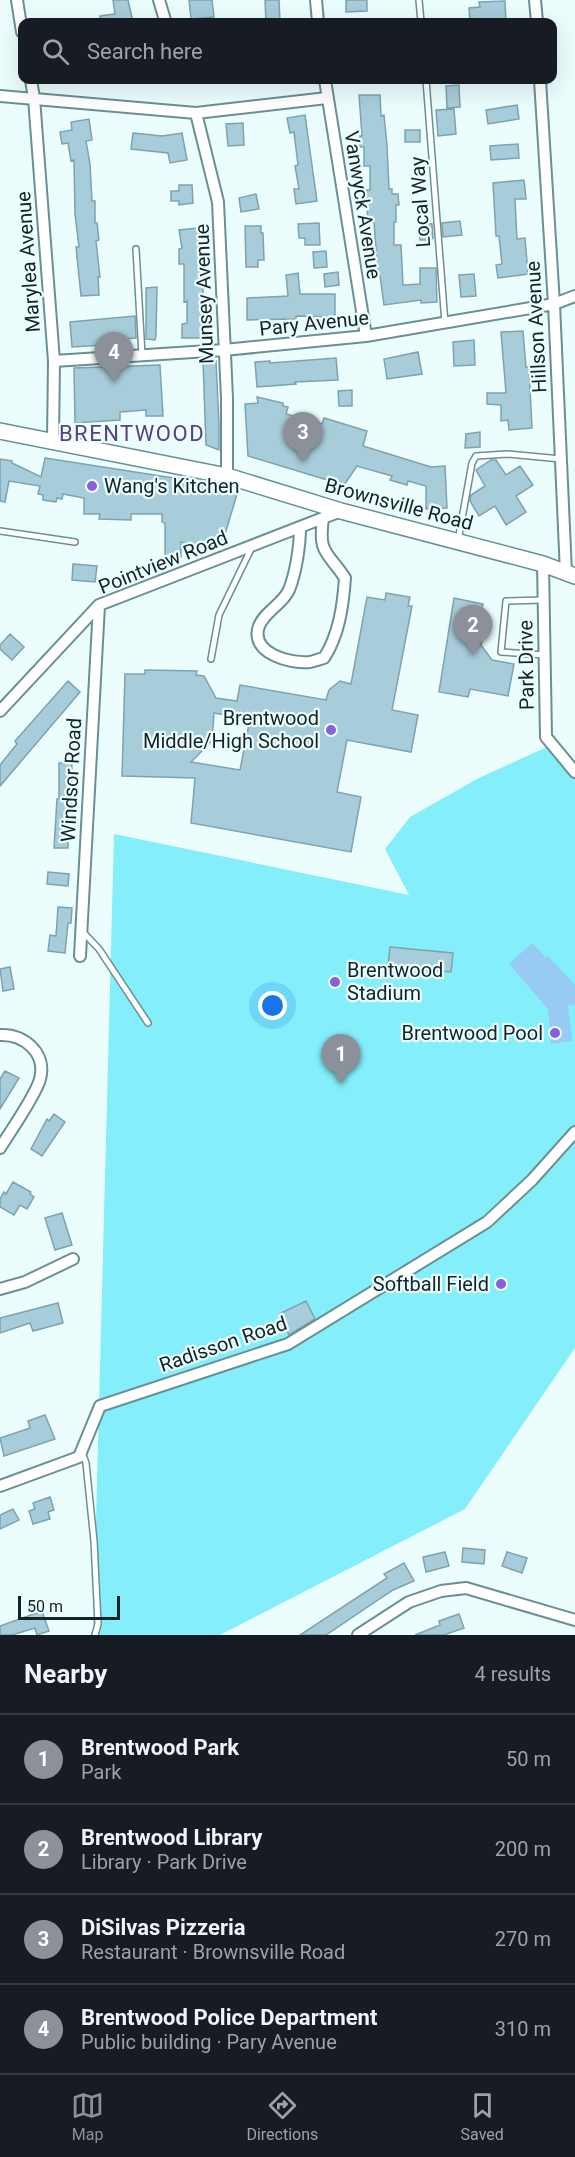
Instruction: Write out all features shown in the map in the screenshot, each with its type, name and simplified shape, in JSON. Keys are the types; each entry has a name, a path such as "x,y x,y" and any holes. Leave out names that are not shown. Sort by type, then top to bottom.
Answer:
{"main road":[{"name":"Brownsville Road","path":"0,431 227,476 341,511 543,564 571,575"}],"street":[{"path":"17,0 20,18"},
{"path":"159,0 164,18"},
{"path":"316,0 318,18"},
{"path":"535,0 537,18"},
{"name":"Marylea Avenue","path":"32,84 54,361 53,441"},
{"name":"Vanwyck Avenue","path":"325,84 366,336"},
{"name":"Hillson Avenue","path":"540,84 561,459 571,575"},
{"path":"0,96 196,113 327,98"},
{"name":"Munsey Avenue","path":"196,113 218,202 227,398 227,476"},
{"name":"Pary Avenue","path":"54,361 224,350 366,336 554,304 575,296"},
{"name":"Pointview Road","path":"0,711 99,605 341,511"},
{"path":"300,526 297,558 289,589 284,599 259,625 258,633 260,644 266,652 293,661 310,662 324,658 332,646 344,592 345,579 326,555 320,540 323,518"},
{"name":"Park Drive","path":"543,564 546,737 575,772"},
{"name":"Windsor Road","path":"80,956 99,605"},
{"path":"563,758 575,761"},
{"path":"0,1035 11,1035 32,1046 40,1064 40,1079 0,1148"},
{"name":"Radisson Road","path":"82,1451 100,1406 288,1344 487,1222 532,1180 575,1132"},
{"path":"0,1289 26,1282 73,1259"},
{"path":"0,1486 79,1458 82,1451"},
{"path":"358,1635 410,1602 441,1591 466,1588 575,1620"}],"lane":[{"path":"419,0 421,18"},
{"name":"Local Way","path":"426,84 445,323"},
{"path":"136,249 142,355"},
{"path":"458,542 471,463 476,456 507,454 561,459"},
{"path":"0,531 75,542"},
{"path":"211,659 219,615 253,545"},
{"path":"543,600 506,601 501,652 545,655"},
{"path":"81,929 99,949 148,1023"},
{"path":"82,1451 86,1463 94,1541 98,1624 95,1635"}],"shaded area":[{"path":"551,745 575,772 575,1348 465,1509 220,1635 93,1635 114,834 409,895 385,849 410,817 477,779"},
{"name":"Brentwood Pool","path":"532,943 546,958 548,956 575,985 575,1004 568,1006 572,1041 551,1044 548,1009 509,964"}],"building":[{"path":"113,0 128,0 132,18 100,18 100,16 115,14"},
{"path":"189,0 212,0 214,17 191,18"},
{"path":"265,0 279,0 280,18 266,18"},
{"path":"346,0 367,0 367,11 346,12"},
{"path":"505,1 506,18 470,18 469,8 480,7 479,2"},
{"path":"459,85 460,107 447,108 446,86"},
{"path":"359,95 380,95 381,116 384,115 387,145 389,189 392,189 392,194 398,194 399,205 396,205 394,245 401,245 403,285 420,284 420,268 436,268 437,302 421,303 421,300 384,305 380,276 378,276 374,222 368,222 366,190 370,190 370,166 364,166 364,147 360,147 360,136 362,136"},
{"path":"517,105 519,119 488,124 486,110"},
{"path":"454,109 456,134 438,136 436,110"},
{"path":"305,115 317,201 296,204 294,189 299,189 295,166 298,165 294,132 290,133 287,118"},
{"path":"89,119 92,140 86,141 92,201 95,201 100,277 98,277 99,295 81,296 76,247 79,247 75,214 74,160 71,161 68,143 62,144 60,132 72,130 71,122"},
{"path":"243,123 244,145 228,146 226,124"},
{"path":"405,130 420,130 420,142 405,142"},
{"path":"133,133 162,136 182,133 187,160 170,163 168,153 131,149"},
{"path":"518,144 519,158 491,160 490,146"},
{"path":"524,180 526,199 515,199 517,239 525,238 528,274 498,278 496,265 502,264 499,236 496,236 493,183"},
{"path":"179,185 192,185 193,203 179,205 179,201 171,201 171,191 179,191"},
{"path":"256,194 259,209 241,212 239,198"},
{"path":"460,221 462,235 443,237 442,223"},
{"path":"420,222 432,224 433,238 431,240 420,240"},
{"path":"319,223 320,245 305,245 305,238 299,238 298,224"},
{"path":"245,226 261,226 264,260 258,260 258,267 246,267"},
{"path":"197,228 201,285 203,284 203,338 182,338 182,324 187,323 187,301 184,302 184,264 179,264 179,249 182,248 179,230"},
{"path":"326,251 327,267 314,268 313,252"},
{"path":"338,272 339,285 325,287 324,274"},
{"path":"298,273 300,294 335,294 335,317 296,316 296,319 247,320 247,298 288,296 286,275"},
{"path":"474,274 476,296 461,297 459,275"},
{"path":"157,287 156,336 155,340 146,339 146,288"},
{"path":"135,316 136,338 102,341 103,345 72,347 70,322"},
{"path":"523,331 526,367 529,367 532,428 509,430 508,420 501,421 501,405 487,404 487,393 506,393 501,332"},
{"path":"474,340 475,365 454,366 453,342"},
{"path":"418,352 422,374 387,379 384,359"},
{"path":"336,358 338,380 257,387 255,362"},
{"path":"216,361 219,450 206,445 203,362"},
{"path":"160,365 163,416 146,416 146,410 120,412 120,420 75,423 74,368"},
{"path":"352,390 352,406 339,406 338,391"},
{"path":"257,397 283,403 283,406 288,407 286,414 322,424 324,418 367,431 363,446 431,467 445,466 447,508 426,509 426,486 408,481 407,485 390,480 392,476 357,466 344,485 248,456 245,404 258,403"},
{"path":"480,432 480,447 465,448 466,434"},
{"path":"45,458 193,481 210,488 237,494 224,538 200,547 181,542 181,557 165,557 165,523 162,522 162,514 131,514 131,520 99,519 100,514 84,514 84,498 63,494 62,499 57,498 56,502 43,500 43,495 38,494 40,486 9,481 5,502 0,501 0,459 12,461 41,477"},
{"path":"491,460 496,460 506,475 520,466 533,485 516,496 526,512 506,525 495,506 479,516 470,501 471,495 485,486 476,470"},
{"path":"73,564 97,566 95,582 72,580"},
{"name":"Brentwood Middle/High School","path":"386,593 410,597 408,606 412,606 392,710 418,715 411,752 347,740 337,792 361,797 351,852 191,823 195,778 122,776 125,674 145,674 145,670 197,671 196,675 204,676 216,698 237,701 240,685 326,700 329,690 340,681 351,684 367,597 385,600","holes":["214,713 250,719 240,770 191,762 212,741"]},
{"path":"454,598 483,604 479,625 485,626 481,645 492,660 514,664 508,696 470,689 468,697 439,692"},
{"path":"10,634 24,647 12,660 0,649 0,645"},
{"path":"68,681 80,692 0,786 0,765 17,744 15,741"},
{"path":"59,763 72,763 71,801 76,802 76,812 70,812 69,816 68,848 54,848 57,799 59,799"},
{"path":"48,872 69,874 68,886 47,884"},
{"path":"58,907 72,908 65,953 48,951 50,935 56,936"},
{"path":"390,947 453,953 451,972 388,966"},
{"path":"10,967 14,989 3,991 0,969"},
{"path":"5,1071 19,1078 0,1109 0,1079"},
{"path":"54,1114 65,1122 42,1156 31,1149 47,1119 49,1121"},
{"path":"13,1182 31,1192 30,1194 34,1197 27,1209 20,1205 14,1215 0,1207 0,1199"},
{"path":"62,1213 72,1245 55,1250 45,1218"},
{"path":"306,1301 315,1319 289,1335 279,1314"},
{"path":"58,1303 63,1323 33,1331 30,1323 0,1333 0,1318"},
{"path":"45,1415 55,1439 4,1456 0,1438 30,1428 28,1421"},
{"path":"50,1497 54,1510 48,1512 50,1519 33,1524 29,1511 35,1509 33,1503"},
{"path":"13,1509 19,1520 0,1529 0,1515"},
{"path":"463,1548 485,1550 484,1564 462,1562"},
{"path":"445,1552 449,1566 426,1572 423,1557"},
{"path":"507,1552 527,1558 522,1573 502,1566"},
{"path":"404,1563 414,1581 393,1590 326,1635 300,1635 387,1578 384,1574"},
{"path":"42,1611 49,1631 37,1635 35,1628 12,1635 0,1635 0,1626"},
{"path":"459,1614 464,1628 444,1635 415,1635 440,1625 439,1621"}],"place":[{"name":"Brentwood Police Department","path":"114,382"},
{"name":"DiSilvas Pizzeria","path":"303,462"},
{"name":"Wang's Kitchen","path":"92,486"},
{"name":"Brentwood Library","path":"473,655"},
{"name":"Brentwood Middle/High School","path":"331,730"},
{"name":"Brentwood Stadium","path":"335,982"},
{"name":"Brentwood Pool","path":"555,1033"},
{"name":"Brentwood Park","path":"341,1084"},
{"name":"Softball Field","path":"501,1284"}],"district":[{"name":"BRENTWOOD","path":"132,433"}]}
